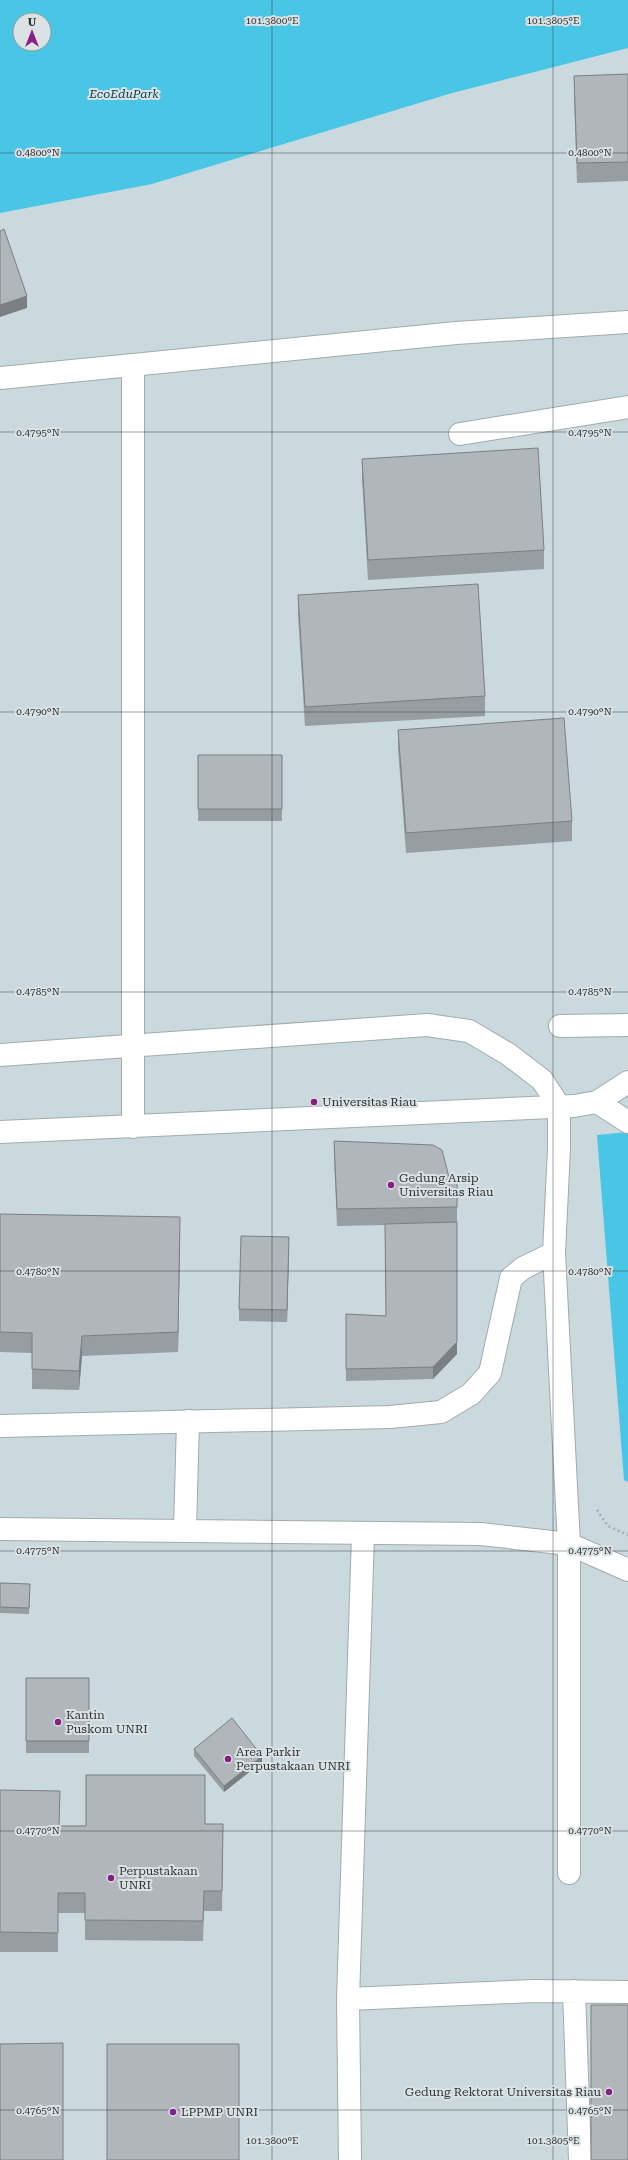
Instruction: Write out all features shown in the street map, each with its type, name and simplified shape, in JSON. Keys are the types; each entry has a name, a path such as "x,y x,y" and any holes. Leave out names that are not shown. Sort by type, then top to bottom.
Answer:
{"lane":[{"path":"0,378 456,333 628,322"},
{"path":"133,366 133,1127"},
{"path":"460,434 628,407"},
{"path":"0,1055 427,1025 469,1031 508,1054 542,1080 559,1106 559,1148 554,1253 569,1544 569,1873"},
{"path":"560,1026 628,1025"},
{"path":"0,1132 559,1106 597,1102 628,1082"},
{"path":"597,1102 628,1122"},
{"path":"0,1426 390,1417 441,1412 471,1394 490,1373 511,1278 523,1268 554,1253"},
{"path":"185,1530 188,1421"},
{"path":"0,1529 185,1530 363,1534 481,1534 569,1544 628,1570"},
{"path":"350,2160 348,1999 363,1534"},
{"path":"348,1999 574,1991 628,1992"},
{"path":"574,1991 580,2160"}],"shaded area":[{"name":"Universitas Riau","path":"0,0 628,0 628,2160 0,2160"}],"green space":[{"name":"EcoEduPark","path":"0,0 628,0 628,48 452,93 152,184 0,213"},
{"path":"628,1132 628,1482 624,1480 597,1135"}],"building":[{"path":"628,74 628,162 577,163 574,76"},
{"path":"4,229 27,296 0,305 0,231"},
{"path":"538,448 544,550 368,560 362,459"},
{"path":"478,584 485,696 305,707 298,595"},
{"path":"564,718 572,821 406,833 398,730"},
{"path":"198,755 282,755 282,809 198,809"},
{"name":"Gedung Arsip Universitas Riau","path":"334,1141 433,1145 442,1150 449,1177 457,1180 457,1207 337,1209"},
{"path":"0,1214 180,1217 178,1332 82,1336 79,1371 32,1369 32,1333 0,1332"},
{"path":"457,1222 457,1342 433,1367 346,1369 346,1314 386,1316 385,1224"},
{"path":"241,1236 289,1237 287,1310 239,1309"},
{"path":"0,1583 30,1584 29,1608 0,1607"},
{"name":"Kantin Puskom UNRI","path":"26,1678 89,1678 89,1741 26,1741"},
{"name":"Area Parkir Perpustakaan UNRI","path":"232,1718 262,1756 224,1786 194,1749"},
{"name":"Perpustakaan UNRI","path":"86,1775 205,1775 205,1824 223,1824 222,1891 204,1891 203,1921 85,1920 85,1893 58,1893 58,1933 0,1932 0,1790 60,1791 59,1826 86,1826"},
{"name":"Gedung Rektorat Universitas Riau","path":"591,2005 628,2005 628,2160 591,2160"},
{"path":"63,2043 63,2160 0,2160 0,2044"},
{"name":"LPPMP UNRI","path":"107,2044 239,2044 239,2160 107,2160"}],"place":[{"name":"Universitas Riau","path":"314,1102"},
{"name":"Gedung Arsip Universitas Riau","path":"391,1185"},
{"name":"Kantin Puskom UNRI","path":"58,1722"},
{"name":"Area Parkir Perpustakaan UNRI","path":"228,1759"},
{"name":"Perpustakaan UNRI","path":"111,1878"},
{"name":"Gedung Rektorat Universitas Riau","path":"609,2092"},
{"name":"LPPMP UNRI","path":"173,2112"}]}
